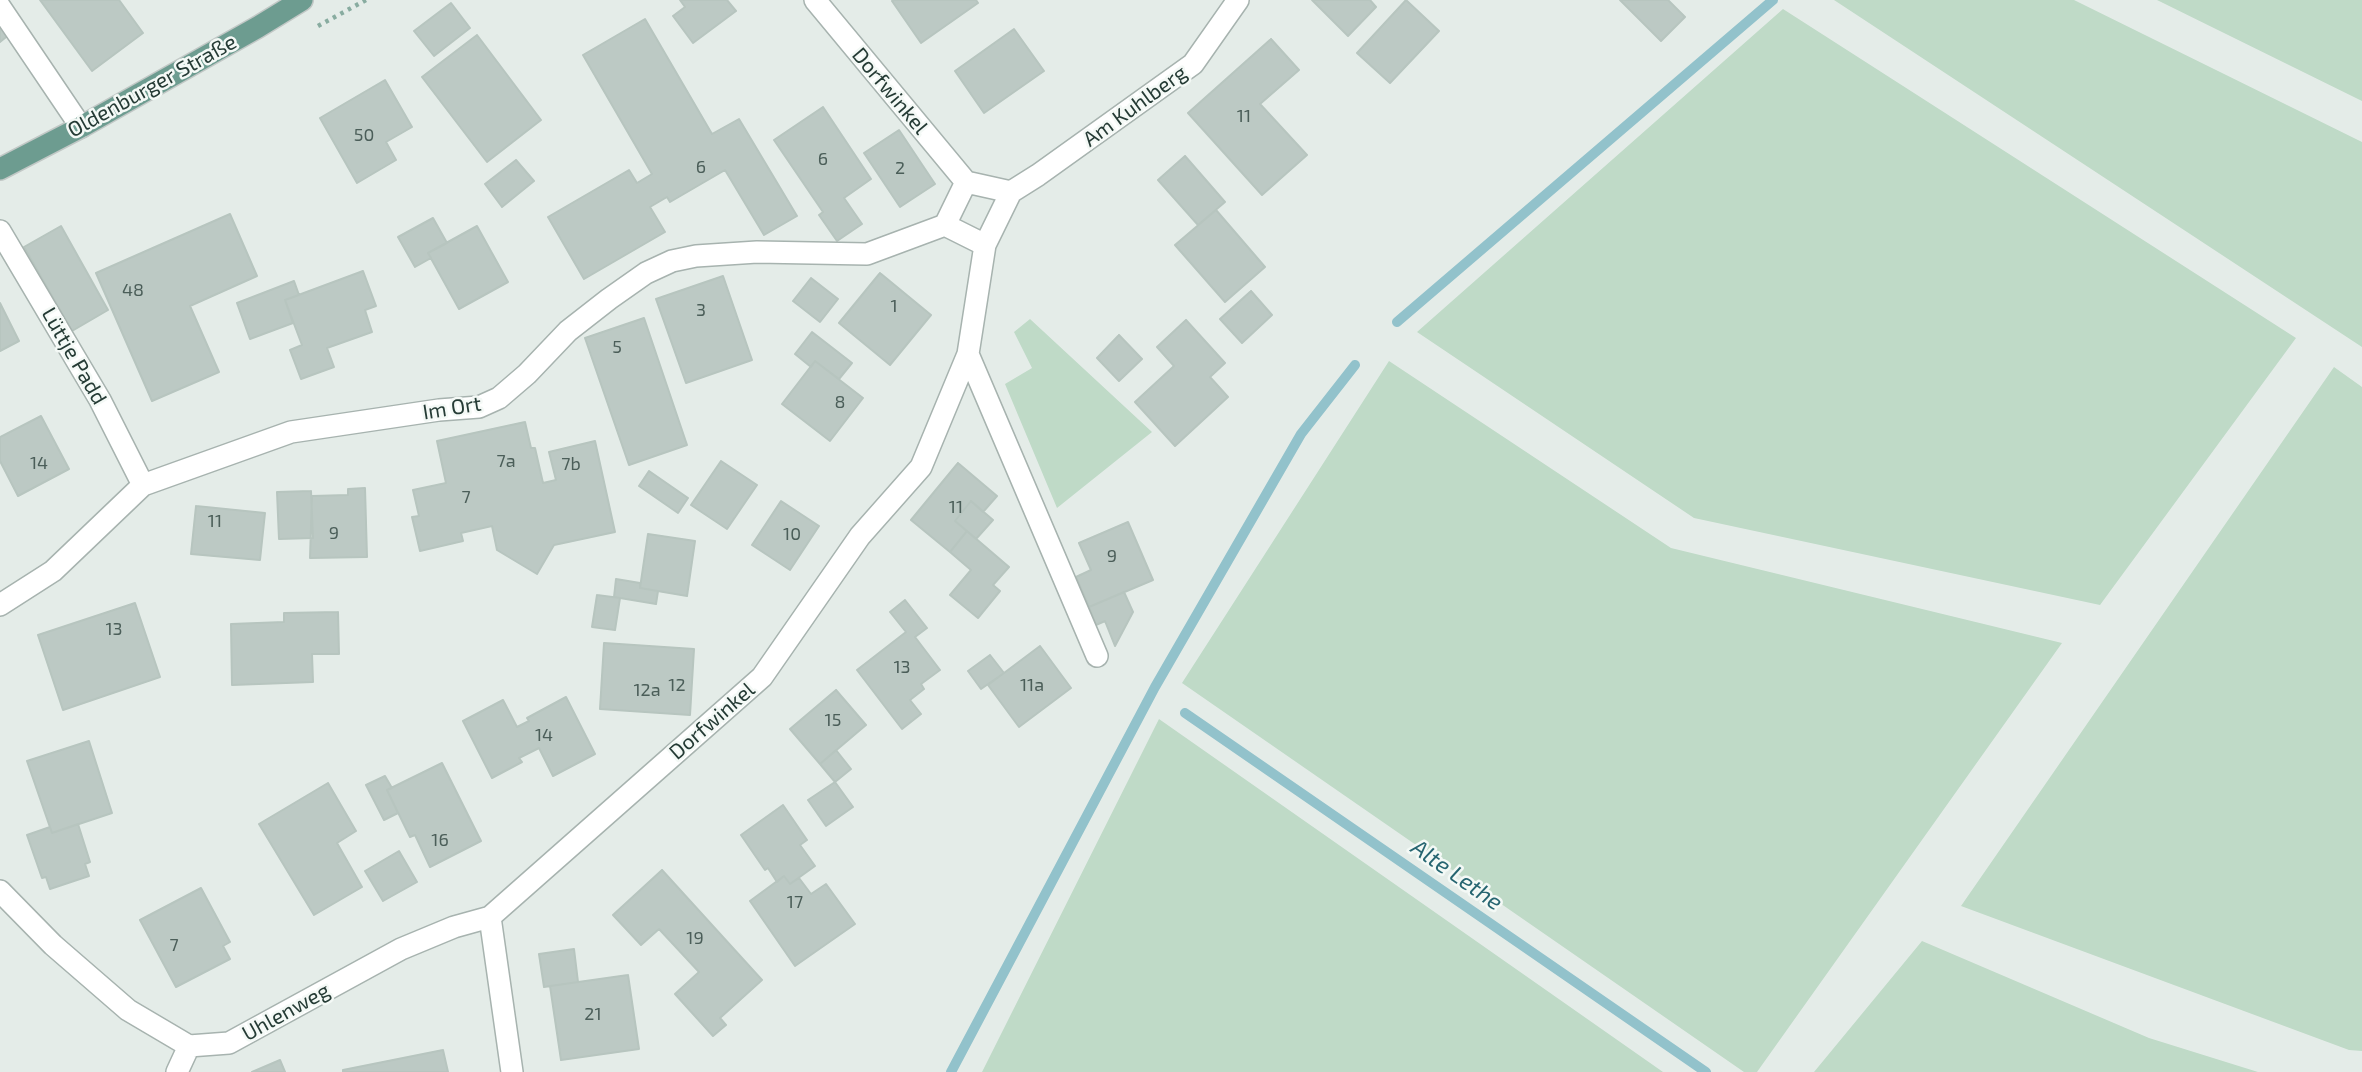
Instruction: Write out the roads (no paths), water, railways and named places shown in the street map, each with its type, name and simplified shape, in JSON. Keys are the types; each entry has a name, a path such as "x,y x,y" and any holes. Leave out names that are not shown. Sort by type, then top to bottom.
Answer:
{"main road":[{"name":"Oldenburger Straße","path":"0,169 81,127 302,0"}],"street":[{"name":"Dorfwinkel","path":"814,0 966,182"},
{"name":"Am Kuhlberg","path":"1011,192 1194,64 1238,0"},
{"path":"0,8 81,127"},
{"path":"985,245 945,225 966,182 1011,192"},
{"name":"Dorfwinkel","path":"490,917 762,677 860,536 921,467 968,354 985,245 1011,192"},
{"name":"Im Ort","path":"0,605 52,571 143,485 291,432 439,410 479,407 499,398 527,374 568,331 646,273 672,261 695,256 757,252 867,254 945,225"},
{"name":"Lüttje Padd","path":"0,230 100,400 143,485"},
{"path":"968,354 1097,656"},
{"path":"0,891 53,945 128,1010 189,1046 177,1072"},
{"path":"490,917 512,1072"},
{"name":"Uhlenweg","path":"189,1046 229,1043 401,949 454,927 490,917"}],"waterway":[{"path":"1397,322 1773,0"},
{"path":"951,1072 1155,687 1301,434 1355,365"},
{"name":"Alte Lethe","path":"1185,713 1706,1072"}]}
